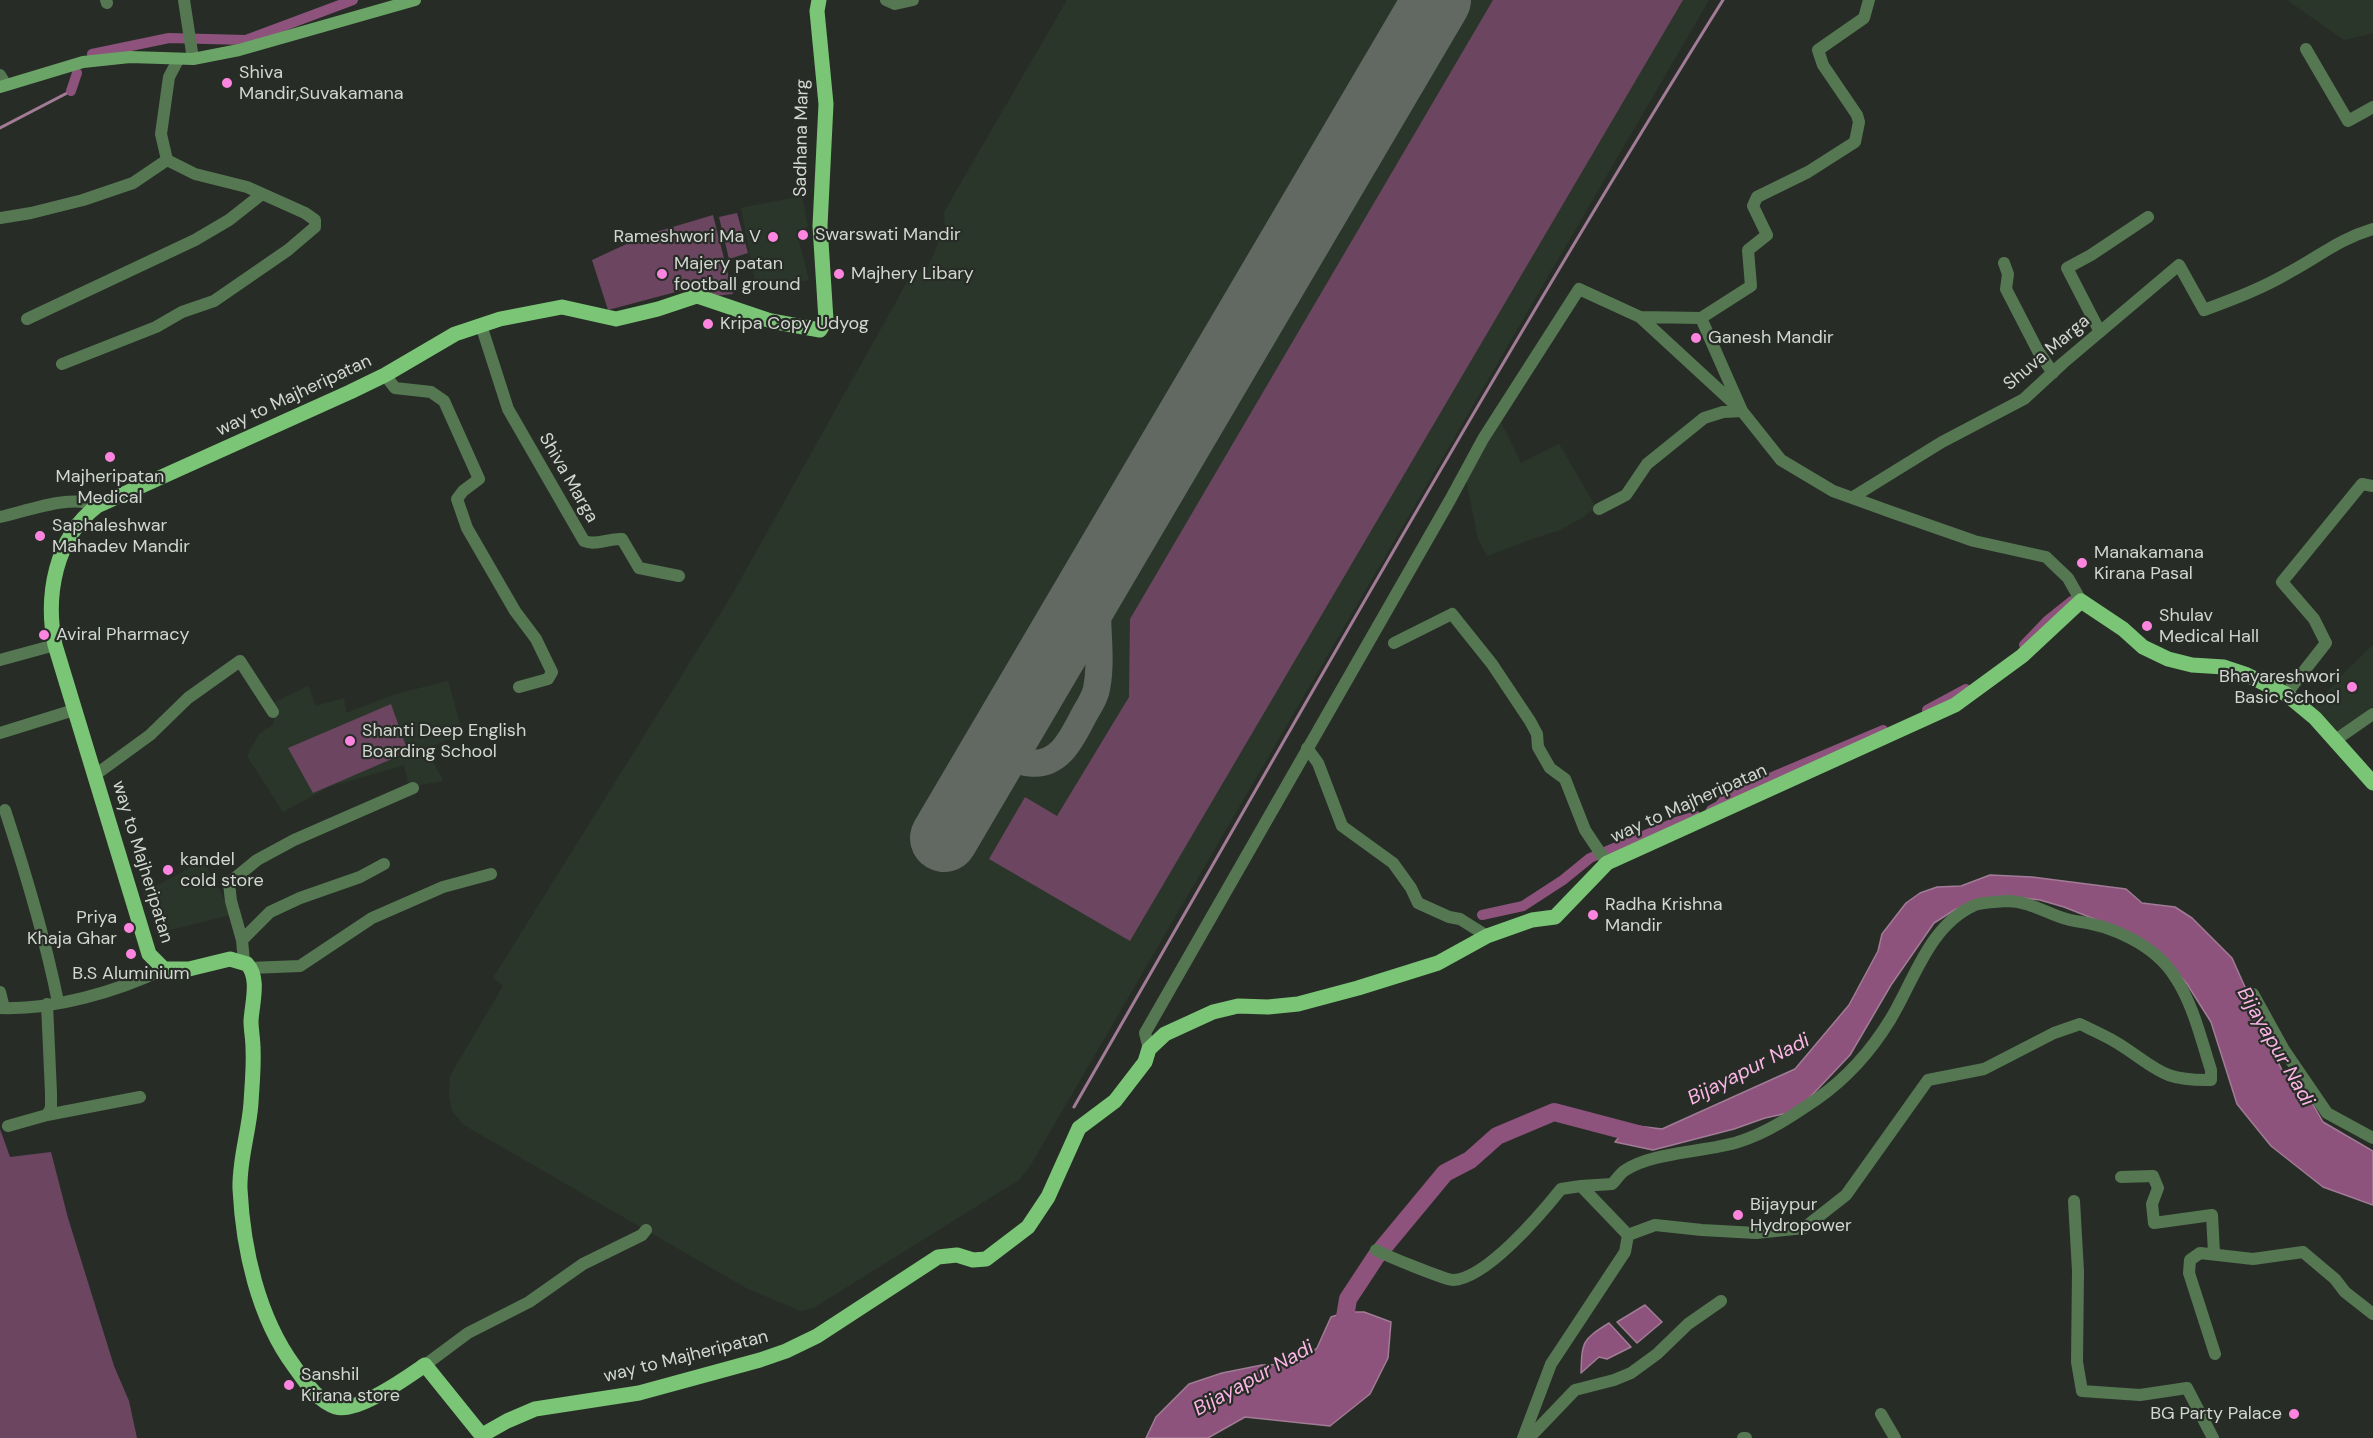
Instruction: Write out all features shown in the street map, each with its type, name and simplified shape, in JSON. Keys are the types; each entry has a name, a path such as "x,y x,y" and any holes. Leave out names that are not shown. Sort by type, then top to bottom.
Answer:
{"main road":[{"name":"Sadhana Marg","path":"819,0 817,11 826,104 820,226 824,278"},
{"name":"way to Majheripatan","path":"247,965 230,959 189,969 164,969 149,954 74,710 51,623 55,572 62,552 90,512 98,506 188,467 385,375 455,334 481,325 562,307 616,319 698,296 771,321 820,330 826,320 824,278"},
{"name":"way to Majheripatan","path":"425,1365 478,1432 484,1434 536,1409 639,1393 786,1351 817,1336 938,1257 957,1255 973,1260 986,1259 1028,1227 1048,1197 1079,1128 1115,1101 1140,1070 1149,1049 1166,1034 1213,1012 1238,1006 1269,1007 1298,1004 1358,988 1438,963 1487,936 1532,920 1555,916 1607,863 1955,705 2022,656 2081,601"},
{"path":"2081,601 2123,629 2143,647 2168,659 2193,665 2224,668 2245,674 2286,694 2315,718 2373,783"},
{"path":"247,965 254,984 251,1023 254,1061 240,1188 257,1290 276,1339 314,1392 336,1407 360,1403 397,1384 425,1365"}],"street":[{"path":"184,0 193,59"},
{"path":"2,83 83,62 130,57 193,59 239,50 415,0"},
{"path":"886,0 895,4 914,0"},
{"path":"1641,317 1701,318 1751,286 1748,250 1767,235 1753,206 1758,197 1808,172 1855,142 1859,122 1857,115 1823,65 1818,50 1864,18 1869,0"},
{"path":"2306,49 2348,121 2373,108"},
{"path":"167,160 161,134 169,77 178,60"},
{"path":"62,364 156,327 182,312 214,301 288,250 315,227 315,220 311,216 219,178 195,174 167,160"},
{"path":"0,218 83,200 133,183 167,160"},
{"path":"27,319 195,240 230,220 262,194"},
{"path":"2100,332 2067,268 2148,217"},
{"name":"Shuva Marga","path":"1852,496 1942,442 2024,399 2179,265 2204,310 2245,295 2290,273 2350,236 2373,229"},
{"path":"2004,263 2008,274 2006,289 2038,351 2053,373"},
{"path":"1149,1049 1145,1033 1450,500 1483,438 1579,289 1641,317 1742,411 1781,460 1833,491 1974,541 2046,557 2068,578 2081,601"},
{"path":"1701,318 1742,411"},
{"name":"Shiva Marga","path":"481,325 508,409 584,541 591,544 610,538 622,539 639,568 679,576"},
{"path":"385,375 395,388 431,392 444,401 479,478 457,499 467,528 514,611 536,639 552,672 548,679 519,687"},
{"path":"1599,509 1626,495 1647,464 1704,418 1723,412 1742,411"},
{"path":"2286,694 2326,642 2314,619 2282,582 2362,484 2373,486"},
{"path":"0,517 71,501 87,501 98,506"},
{"path":"1394,643 1452,614 1492,664 1530,721 1537,734 1538,747 1550,768 1565,779 1585,830 1607,863"},
{"path":"0,660 55,645"},
{"path":"94,775 150,735 188,698 240,662 273,712"},
{"path":"0,733 74,710"},
{"path":"2334,741 2373,714"},
{"path":"1307,748 1318,763 1342,826 1393,863 1411,888 1418,903 1449,917 1460,919 1487,936"},
{"path":"413,788 294,840 257,860 229,883 231,901 247,965 300,966 372,918 443,887 491,874"},
{"path":"5,810 49,955 52,1003 51,1108 47,1114"},
{"path":"242,940 270,912 300,898 360,877 384,864"},
{"path":"1379,1252 1452,1280 1472,1276 1529,1228 1561,1189 1612,1184 1624,1171 1648,1161 1737,1143 1777,1126 1855,1069 1890,1020 1926,953 1952,920 1976,904 2007,901 2038,906 2069,920 2088,922 2127,937 2150,950 2175,976 2191,1010 2211,1070 2211,1080 2185,1080 2159,1072 2120,1044 2080,1024 2054,1033 1984,1069 1928,1080 1846,1195 1804,1228 1756,1233 1655,1225 1628,1235"},
{"path":"0,992 2,1008 52,1003 129,985 164,969"},
{"path":"2253,994 2284,1050 2327,1113 2373,1138"},
{"path":"8,1126 47,1114 140,1097"},
{"path":"2121,1177 2153,1176 2158,1188 2152,1204 2154,1223 2212,1215 2214,1253"},
{"path":"1581,1186 1628,1235"},
{"path":"2074,1201 2078,1271 2077,1362 2082,1391 2140,1395 2187,1388 2213,1438"},
{"path":"425,1365 468,1333 529,1302 583,1264 642,1235 646,1230"},
{"path":"1523,1438 1551,1364 1625,1252 1628,1235"},
{"path":"2215,1354 2189,1272 2190,1260 2200,1253 2253,1259 2302,1252 2334,1279 2345,1292 2373,1314"},
{"path":"1529,1438 1575,1390 1631,1373 1657,1354 1688,1324 1721,1301"},
{"path":"1881,1414 1895,1438"}],"shaded area":[{"path":"1067,0 1709,0 1030,1166 1019,1180 813,1308 801,1311 748,1289 464,1125 452,1111 449,1096 450,1076 503,986 493,978 732,595 911,275 928,267 945,228 944,212"},
{"path":"1493,0 1683,0 1130,941 989,859 1025,797 1057,816 1129,697 1130,619"},
{"path":"2287,0 2373,0 2373,33 2344,40"},
{"name":"Rameshwori Ma V","path":"802,196 808,227 796,230 809,280 757,291 741,208"},
{"path":"737,213 748,253 729,259 719,217"},
{"name":"Majery patan football ground","path":"713,215 733,294 715,296 687,289 608,310 592,260 646,235"},
{"path":"1499,418 1521,463 1559,444 1596,507 1560,530 1487,556 1478,539 1465,474"},
{"name":"Bhayareshwori Basic School","path":"2373,645 2373,706 2335,734 2313,707"},
{"name":"Shanti Deep English Boarding School","path":"448,681 463,734 426,748 443,781 409,787 404,765 329,787 283,812 247,756 259,734 273,725 276,711 271,704 308,686 316,706 344,698 346,713 396,694"},
{"path":"391,704 408,752 313,793 288,748"},
{"path":"203,861 231,915 166,931 152,912 143,893"},
{"path":"0,1129 10,1157 51,1152 68,1218 114,1366 129,1401 137,1438 0,1438"}],"water":[{"path":"1990,875 2032,877 2126,889 2142,903 2175,907 2192,918 2232,958 2262,1018 2274,1054 2283,1072 2307,1094 2323,1122 2373,1151 2373,1205 2323,1187 2271,1146 2237,1104 2211,1022 2187,984 2165,958 2112,926 2064,907 2040,900 2008,896 1993,897 1956,909 1934,923 1891,985 1850,1055 1797,1111 1653,1150 1615,1142 1629,1125 1662,1129 1795,1069 1849,1005 1878,951 1882,934 1906,903 1920,893 1937,887 1961,886"},
{"path":"1645,1305 1662,1322 1637,1343 1617,1322"},
{"path":"1347,1312 1364,1312 1391,1322 1388,1358 1370,1394 1330,1426 1245,1417 1208,1438 1146,1438 1156,1417 1189,1384 1222,1373 1262,1365 1296,1364 1317,1348 1331,1317"},
{"path":"1609,1323 1631,1347 1607,1359 1599,1357 1581,1373 1585,1342 1593,1333"}],"waterway":[{"path":"92,54 169,38 246,40 353,0"},
{"path":"1074,1107 1474,412 1723,0"},
{"path":"71,91 77,73"},
{"path":"0,128 71,91"},
{"path":"2024,645 2047,621 2072,601"},
{"path":"1927,710 1966,689"},
{"path":"1711,810 1719,806 1727,796 1883,730"},
{"path":"1482,915 1523,906 1563,880 1590,858 1696,816"},
{"name":"Bijayapur Nadi","path":"1342,1335 1348,1299 1377,1255 1445,1173 1470,1160 1497,1136 1554,1112 1649,1137"}],"taxiway":[{"path":"1047,663 1007,698 999,707 995,718 995,730 1000,745 1017,760 1040,763 1057,755 1070,741 1094,697 1099,674 1097,610 1099,585 1113,551"}],"runway":[{"path":"944,838 1437,0"}],"place":[{"name":"Shiva Mandir,Suvakamana","path":"227,83"},
{"name":"Swarswati Mandir","path":"803,235"},
{"name":"Rameshwori Ma V","path":"773,237"},
{"name":"Majery patan football ground","path":"662,274"},
{"name":"Majhery Libary","path":"839,274"},
{"name":"Kripa Copy Udyog","path":"708,324"},
{"name":"Ganesh Mandir","path":"1696,338"},
{"name":"Majheripatan Medical","path":"110,457"},
{"name":"Saphaleshwar Mahadev Mandir","path":"40,536"},
{"name":"Manakamana Kirana Pasal","path":"2082,563"},
{"name":"Shulav Medical Hall","path":"2147,626"},
{"name":"Aviral Pharmacy","path":"44,635"},
{"name":"Bhayareshwori Basic School","path":"2352,687"},
{"name":"Shanti Deep English Boarding School","path":"350,741"},
{"name":"kandel cold store","path":"168,870"},
{"name":"Radha Krishna Mandir","path":"1593,915"},
{"name":"Priya Khaja Ghar","path":"129,928"},
{"name":"B.S Aluminium","path":"131,954"},
{"name":"Bijaypur Hydropower","path":"1738,1215"},
{"name":"Sanshil Kirana store","path":"289,1385"},
{"name":"BG Party Palace","path":"2294,1414"}]}
